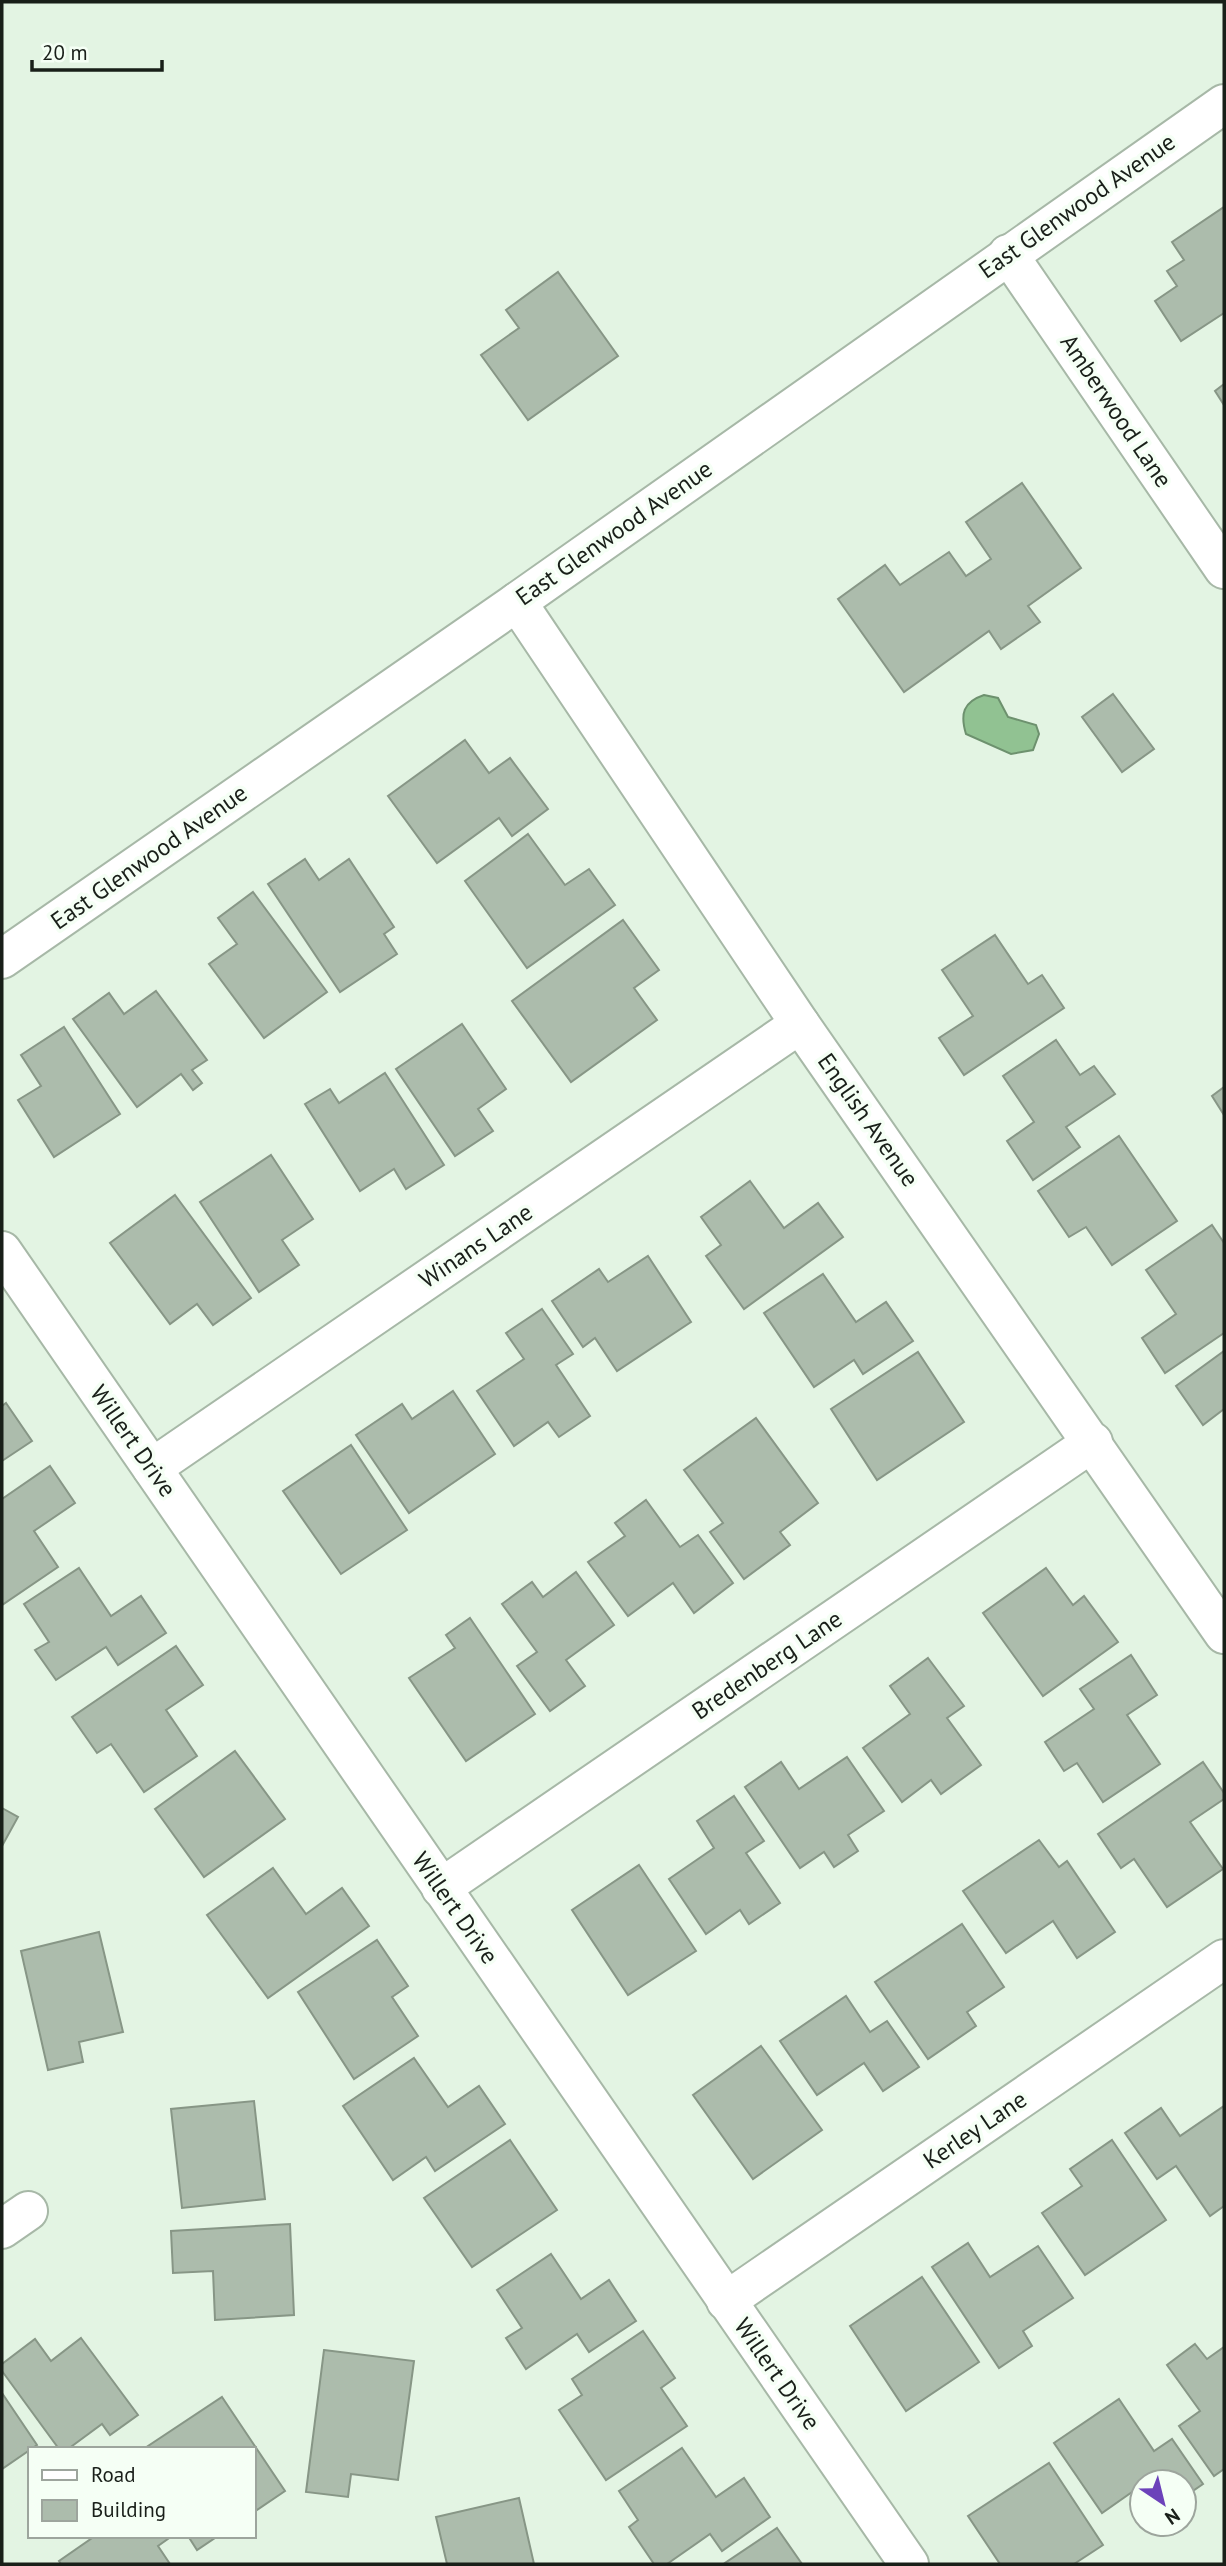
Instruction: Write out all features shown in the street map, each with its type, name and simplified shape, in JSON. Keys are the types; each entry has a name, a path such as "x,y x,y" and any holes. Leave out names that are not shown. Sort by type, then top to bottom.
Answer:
{"street":[{"name":"East Glenwood Avenue","path":"2,959 517,602 1224,104"},
{"name":"Amberwood Lane","path":"1008,254 1224,569"},
{"name":"English Avenue","path":"517,602 800,1024 1224,1634"},
{"name":"Winans Lane","path":"152,1468 800,1024"},
{"name":"Willert Drive","path":"2,1251 909,2564"},
{"name":"Bredenberg Lane","path":"442,1888 1093,1442"},
{"name":"Kerley Lane","path":"726,2301 1224,1959"}],"shaded area":[{"path":"984,695 998,698 1008,717 1036,725 1039,734 1033,750 1011,754 966,734 963,720 967,705"}],"building":[{"path":"1224,207 1224,313 1181,341 1155,301 1177,286 1167,271 1184,260 1172,242"},
{"path":"558,272 618,356 528,420 481,355 519,328 506,310"},
{"path":"1224,384 1224,405 1215,391"},
{"path":"1022,483 1081,568 1028,606 1040,622 1001,649 989,631 904,692 838,599 885,565 900,585 949,552 966,576 991,559 966,522"},
{"path":"1113,694 1154,749 1122,772 1082,717"},
{"path":"465,740 489,773 510,758 548,809 512,836 499,818 437,863 388,796"},
{"path":"528,834 565,885 589,869 615,905 527,968 465,881"},
{"path":"305,859 319,880 349,859 394,927 384,934 397,954 340,992 268,884"},
{"path":"253,892 327,992 264,1038 209,964 237,944 218,918"},
{"path":"623,920 659,970 634,988 657,1020 571,1082 512,1001"},
{"path":"995,935 1028,984 1042,975 1064,1008 964,1075 939,1038 973,1016 942,970"},
{"path":"156,991 207,1060 192,1070 202,1083 193,1090 181,1074 137,1107 73,1019 109,993 124,1014"},
{"path":"462,1024 506,1089 478,1109 493,1131 455,1156 396,1069"},
{"path":"64,1027 120,1114 54,1157 18,1100 41,1086 21,1055"},
{"path":"1056,1040 1080,1075 1094,1066 1115,1094 1066,1127 1080,1147 1033,1180 1007,1141 1034,1122 1003,1076"},
{"path":"385,1073 444,1165 406,1189 394,1169 360,1191 305,1104 330,1089 339,1103"},
{"path":"1224,1087 1224,1115 1212,1096"},
{"path":"1119,1136 1177,1221 1112,1265 1086,1227 1069,1237 1038,1191"},
{"path":"271,1155 313,1219 282,1240 299,1265 259,1292 200,1202"},
{"path":"750,1181 784,1228 818,1203 843,1237 744,1309 706,1256 721,1245 701,1217"},
{"path":"175,1195 251,1298 213,1325 197,1304 170,1324 110,1243"},
{"path":"1212,1225 1224,1243 1224,1333 1165,1373 1142,1338 1176,1314 1146,1270"},
{"path":"648,1256 691,1322 617,1371 595,1338 583,1347 552,1301 599,1269 608,1282"},
{"path":"823,1274 856,1322 886,1302 913,1341 863,1374 854,1360 814,1387 764,1313"},
{"path":"542,1309 573,1354 556,1365 590,1416 559,1437 548,1422 514,1446 477,1391 524,1359 506,1333"},
{"path":"1224,1351 1224,1409 1203,1425 1176,1386"},
{"path":"918,1352 964,1422 877,1480 831,1409"},
{"path":"453,1391 495,1454 409,1513 356,1435 402,1404 412,1419"},
{"path":"6,1403 32,1441 2,1461 2,1406"},
{"path":"756,1418 818,1503 780,1532 790,1545 744,1579 710,1532 723,1523 684,1470"},
{"path":"351,1445 407,1530 341,1574 283,1491"},
{"path":"50,1466 75,1503 34,1531 58,1567 2,1605 2,1499"},
{"path":"646,1500 680,1547 698,1535 733,1583 694,1613 673,1583 628,1616 588,1562 625,1536 615,1523"},
{"path":"79,1568 111,1616 141,1596 166,1633 118,1665 106,1647 56,1680 35,1650 49,1642 24,1604"},
{"path":"1046,1568 1073,1605 1084,1596 1118,1642 1043,1696 983,1613"},
{"path":"576,1572 614,1625 566,1660 585,1686 550,1711 517,1666 537,1652 502,1604 532,1582 543,1597"},
{"path":"470,1618 535,1714 466,1761 409,1678 455,1648 446,1635"},
{"path":"176,1646 203,1685 166,1710 197,1756 144,1792 111,1744 97,1753 72,1717"},
{"path":"1131,1655 1157,1695 1127,1715 1160,1764 1103,1802 1077,1763 1064,1771 1045,1742 1094,1709 1080,1689"},
{"path":"928,1658 964,1706 947,1718 981,1765 941,1794 931,1780 902,1802 863,1748 910,1714 890,1686"},
{"path":"235,1751 285,1819 204,1877 155,1809"},
{"path":"847,1757 884,1811 848,1835 858,1851 834,1867 824,1852 800,1868 745,1787 781,1762 799,1789"},
{"path":"1203,1762 1224,1793 1224,1799 1190,1822 1223,1869 1167,1907 1134,1859 1121,1868 1098,1834"},
{"path":"734,1796 764,1841 746,1853 780,1903 749,1924 740,1910 706,1934 669,1879 714,1848 697,1821"},
{"path":"2,1808 18,1817 2,1846"},
{"path":"1039,1840 1059,1867 1067,1861 1115,1932 1077,1958 1053,1921 1006,1953 963,1891"},
{"path":"639,1865 696,1951 628,1995 572,1910"},
{"path":"273,1868 306,1914 342,1888 369,1926 268,1998 207,1915"},
{"path":"962,1924 1004,1987 967,2012 976,2026 928,2059 875,1982"},
{"path":"99,1932 123,2032 79,2042 83,2062 48,2070 21,1951"},
{"path":"377,1940 408,1986 392,1997 418,2036 354,2079 298,1992"},
{"path":"846,1996 870,2032 887,2021 919,2067 883,2091 864,2063 817,2095 780,2041"},
{"path":"761,2046 822,2130 753,2179 693,2095"},
{"path":"414,2058 448,2107 479,2086 505,2124 435,2171 426,2157 393,2180 343,2106"},
{"path":"254,2101 265,2199 182,2208 171,2109"},
{"path":"1224,2106 1224,2206 1210,2216 1176,2166 1157,2179 1125,2133 1161,2108 1180,2136"},
{"path":"510,2140 557,2210 472,2267 424,2198"},
{"path":"1112,2140 1166,2220 1085,2275 1042,2213 1082,2186 1070,2169"},
{"path":"290,2224 294,2315 215,2320 213,2271 173,2273 171,2231"},
{"path":"968,2243 990,2277 1038,2246 1073,2298 1023,2331 1032,2346 999,2368 932,2267"},
{"path":"551,2254 581,2299 609,2280 636,2321 589,2352 577,2334 526,2369 506,2338 522,2328 497,2290"},
{"path":"922,2277 979,2362 906,2411 850,2326"},
{"path":"643,2331 675,2378 661,2388 687,2426 606,2480 559,2410 582,2395 572,2379"},
{"path":"81,2338 138,2415 110,2435 102,2424 71,2447 58,2447 2,2371 2,2364 35,2339 51,2361"},
{"path":"1195,2344 1207,2359 1224,2347 1224,2469 1214,2476 1179,2426 1200,2411 1167,2365"},
{"path":"324,2350 414,2361 398,2480 351,2474 348,2497 306,2492"},
{"path":"2,2393 37,2445 28,2447 28,2451 2,2469"},
{"path":"222,2397 256,2447 147,2447"},
{"path":"1119,2399 1154,2451 1172,2439 1192,2468 1128,2468 1128,2495 1102,2513 1054,2443"},
{"path":"256,2448 285,2491 256,2511"},
{"path":"682,2448 716,2497 744,2478 770,2517 722,2551 710,2534 667,2564 654,2564 629,2527 638,2520 619,2491"},
{"path":"1049,2463 1103,2545 1074,2564 1000,2564 968,2516"},
{"path":"519,2498 534,2564 447,2564 436,2517"},
{"path":"777,2528 802,2564 725,2563"},
{"path":"92,2538 169,2538 158,2546 170,2564 61,2564 59,2561"},
{"path":"189,2538 215,2538 197,2550"}]}
